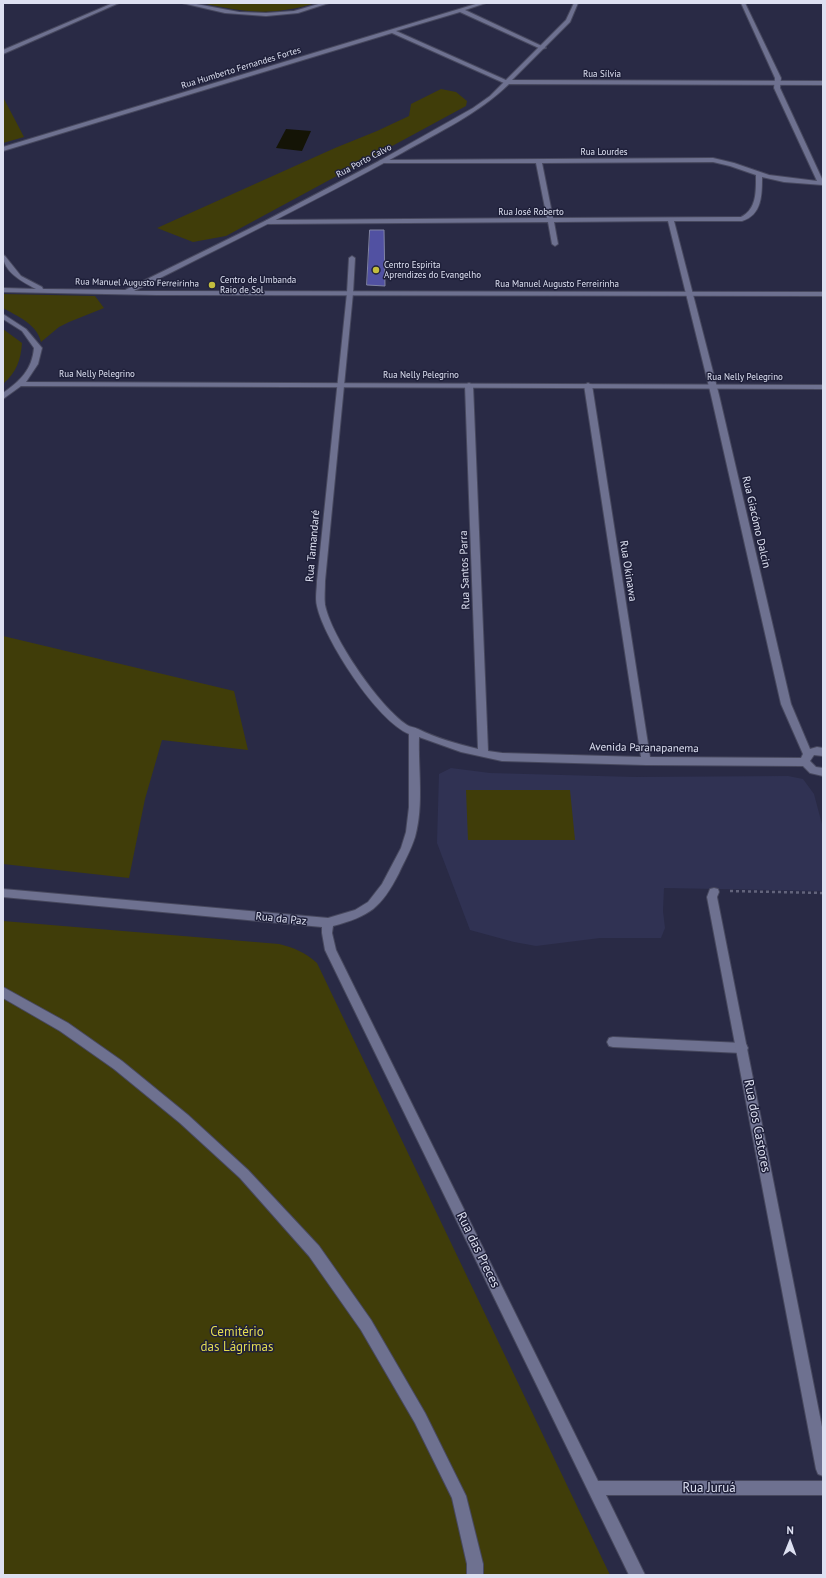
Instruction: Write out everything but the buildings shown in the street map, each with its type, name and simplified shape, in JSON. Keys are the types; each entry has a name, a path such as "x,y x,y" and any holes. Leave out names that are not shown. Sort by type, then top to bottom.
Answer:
{"street":[{"path":"3,52 117,3"},
{"path":"184,3 221,11 255,15 295,12 327,3"},
{"name":"Rua Humberto Fernandes Fortes","path":"3,149 484,3"},
{"name":"Rua Porto Calvo","path":"127,292 267,222 381,162 474,109 492,97 543,48 568,21 576,3"},
{"path":"743,3 778,78 777,88 822,183"},
{"path":"460,10 543,48"},
{"name":"Rua Sílvia","path":"392,30 506,82 823,83"},
{"name":"Rua Lourdes","path":"381,162 714,160 728,162 759,174 795,181 822,183"},
{"path":"539,161 552,220 555,244"},
{"name":"Rua José Roberto","path":"267,222 726,220 748,218 757,206 759,174"},
{"name":"Rua Giacómo Dalcin","path":"671,220 713,386 786,704 807,758"},
{"path":"3,257 19,277 26,282 48,291"},
{"name":"Rua Tamandaré","path":"352,258 350,293 321,581 322,606 331,633 353,668 381,705 403,727 440,742 483,754"},
{"name":"Rua Manuel Augusto Ferreirinha","path":"3,290 127,292 823,294"},
{"path":"3,316 24,330 38,348 34,369 20,384 3,397"},
{"name":"Rua Nelly Pelegrino","path":"20,384 823,387"},
{"name":"Rua Santos Parra","path":"469,385 483,754"},
{"name":"Rua Okinawa","path":"588,385 646,761"},
{"name":"Rua da Paz","path":"3,893 328,923 357,914 370,906 390,880 403,854 411,832 414,806 412,754 414,731"},
{"name":"Avenida Paranapanema","path":"483,754 646,761 807,758 813,751 823,752"},
{"path":"807,758 813,770 823,772"},
{"name":"Rua dos Castores","path":"714,892 712,897 823,1469"},
{"name":"Rua das Preces","path":"328,923 326,933 331,950 638,1575"},
{"path":"3,992 64,1027 106,1056 184,1119 244,1174 314,1251 366,1325 420,1418 459,1496 475,1564 475,1575"},
{"path":"613,1042 742,1048"},
{"name":"Rua Juruá","path":"596,1488 823,1488"}],"path":[{"path":"714,892 823,893"}],"shaded area":[{"path":"286,129 311,131 302,151 276,148"},
{"path":"451,768 490,773 635,777 788,776 803,779 814,794 823,828 823,891 664,888 663,911 665,928 661,938 600,938 536,946 514,942 470,930 437,843 439,774"}],"green space":[{"path":"202,3 316,3 286,10 259,12 232,9"},
{"path":"441,89 456,92 467,101 466,106 226,236 193,242 157,228 409,116 411,104"},
{"path":"3,97 24,137 3,143"},
{"path":"3,294 95,296 104,308 59,327 41,342 39,336 31,325 3,308"},
{"path":"3,329 22,343 17,366 8,380 3,384"},
{"path":"3,636 234,691 248,750 162,740 145,799 129,878 3,864"},
{"path":"466,790 570,790 575,840 468,840"},
{"name":"Cemitério das Lágrimas","path":"3,921 279,944 299,951 317,963 610,1575 3,1575"}],"place":[{"name":"Centro Espirita Aprendizes do Evangelho","path":"376,270"},
{"name":"Centro de Umbanda Raio de Sol","path":"212,285"}]}
